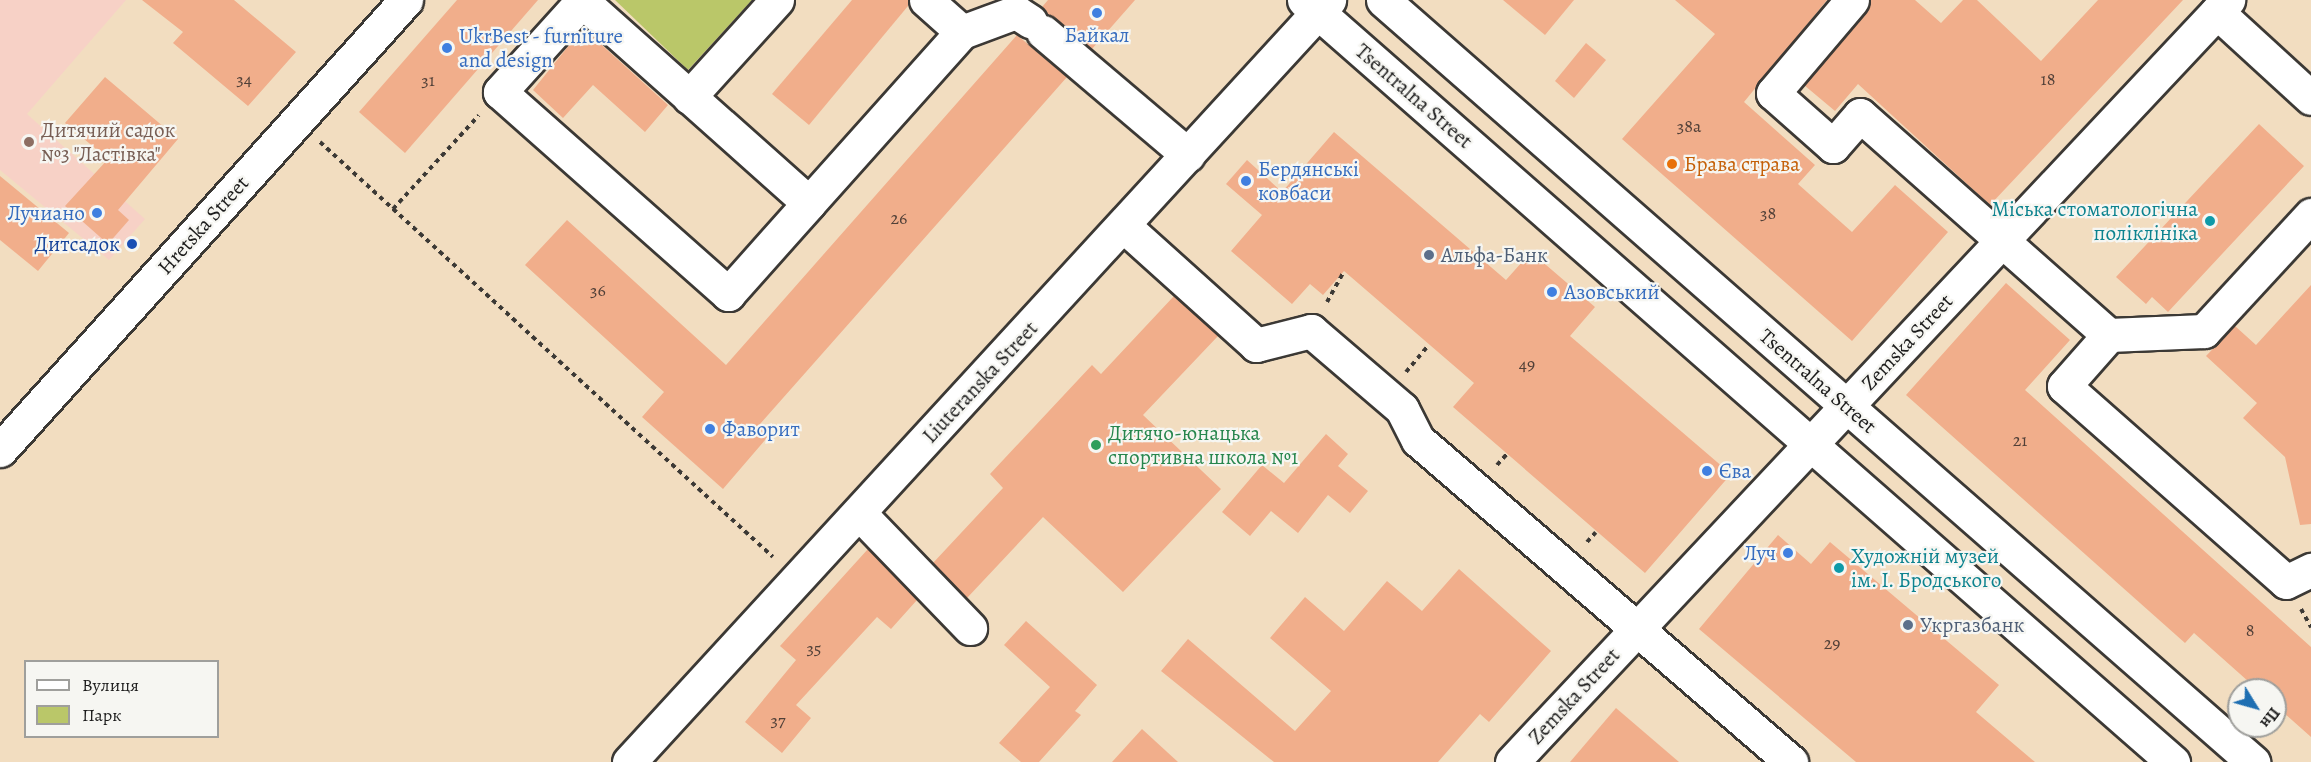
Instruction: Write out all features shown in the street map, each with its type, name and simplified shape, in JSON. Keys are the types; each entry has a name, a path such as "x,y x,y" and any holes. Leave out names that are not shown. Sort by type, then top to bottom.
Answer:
{"street":[{"name":"Hretska Street","path":"0,450 406,0"},
{"path":"809,203 582,0 500,92 728,294 962,32 1016,12 1037,26 1188,155"},
{"path":"689,97 777,0"},
{"path":"926,0 962,32"},
{"name":"Tsentralna Street","path":"1383,0 2253,762"},
{"path":"1852,0 1773,93 1833,146 1860,115 2109,335 2204,331 2311,215"},
{"name":"Tsentralna Street","path":"1317,4 1811,445 2173,762"},
{"name":"Liuteranska Street","path":"629,762 1124,226 1317,4"},
{"path":"2223,6 2311,98"},
{"name":"Zemska Street","path":"1512,762 2223,6"},
{"path":"1124,226 1256,345 1311,331 1402,409 1419,440 1791,762"},
{"path":"2109,335 2064,386 2286,582 2311,570"},
{"path":"859,513 970,628"}],"path":[{"path":"393,209 500,92"},
{"path":"297,121 798,579"}],"shaded area":[{"name":"Дитячий садок №3 \"Ластівка\"","path":"0,0 126,0 27,114 145,219 109,260 0,170"}],"green space":[{"path":"615,0 752,0 688,70"}],"building":[{"path":"142,0 234,0 296,52 248,106 173,43 183,32"},
{"path":"457,0 538,0 405,153 359,112"},
{"path":"852,0 908,0 908,6 809,125 772,94"},
{"path":"1048,0 1135,0 1092,49 1047,14 1042,7"},
{"path":"1503,0 1574,0 1545,35"},
{"path":"1675,0 1827,0 1744,102 1815,165 1798,184 1852,232 1895,185 1948,232 1852,341 1622,139 1715,34"},
{"path":"1870,0 1915,0 1941,23 1963,0 1977,0 2041,61 2098,0 2183,0 1990,205 1858,84 1835,111 1804,85 1866,12"},
{"path":"583,28 668,105 645,132 593,85 563,118 533,90"},
{"path":"1017,35 1067,77 760,424 771,433 723,489 642,417 664,392 525,265 567,220 726,365"},
{"path":"1586,43 1606,60 1574,98 1555,81"},
{"path":"105,77 178,139 118,210 129,220 108,244 65,206 108,159 65,123"},
{"name":"Міська стоматологічна поліклініка","path":"2259,124 2304,166 2168,312 2152,297 2146,304 2116,277"},
{"path":"1334,132 1506,280 1531,252 1595,307 1570,336 1731,474 1645,573 1453,407 1474,383 1344,271 1323,295 1310,284 1292,304 1231,251 1262,215 1226,184 1247,160 1282,192"},
{"path":"0,176 69,233 38,271 0,240"},
{"path":"2006,283 2070,340 2025,390 2311,647 2311,737 2287,716 2287,678 2245,678 2194,633 2185,643 1906,395"},
{"path":"2311,285 2311,524 2300,525 2285,457 2243,418 2257,403 2206,356 2235,326 2256,345"},
{"name":"Дитячо-юнацька спортивна школа №1","path":"1174,296 1218,336 1143,415 1221,489 1123,592 1043,517 967,598 933,563 1003,488 990,474 1092,365 1101,374"},
{"path":"1326,434 1348,454 1338,466 1368,491 1350,513 1328,495 1298,533 1271,511 1250,536 1222,512 1262,465 1284,483"},
{"path":"1778,535 1811,564 1830,542 1999,685 1976,712 2035,762 1856,762 1699,629"},
{"path":"868,549 917,600 891,629 877,617 796,705 811,718 782,753 745,722 796,660 780,646"},
{"path":"1459,569 1551,651 1489,722 1480,714 1438,762 1274,762 1161,671 1188,639 1295,731 1331,691 1270,638 1305,597 1344,631 1387,581 1422,611"},
{"path":"1026,621 1097,685 1075,711 1081,715 1039,762 1021,762 999,743 1050,687 1004,645"},
{"path":"1616,708 1679,762 1570,762"},
{"path":"1142,729 1178,762 1112,762"}],"place":[{"name":"Байкал","path":"1097,13"},
{"name":"UkrBest - furniture and design","path":"447,48"},
{"name":"Дитячий садок №3 \"Ластівка\"","path":"29,142"},
{"name":"Брава страва","path":"1672,164"},
{"name":"Бердянські ковбаси","path":"1246,181"},
{"name":"Лучиано","path":"97,213"},
{"name":"Міська стоматологічна поліклініка","path":"2210,221"},
{"name":"Дитсадок","path":"132,244"},
{"name":"Альфа-Банк","path":"1429,255"},
{"name":"Азовський","path":"1552,292"},
{"name":"Фаворит","path":"710,429"},
{"name":"Дитячо-юнацька спортивна школа №1","path":"1096,445"},
{"name":"Єва","path":"1707,471"},
{"name":"Луч","path":"1788,553"},
{"name":"Художній музей ім. І. Бродського","path":"1839,568"},
{"name":"Укргазбанк","path":"1908,625"}]}
